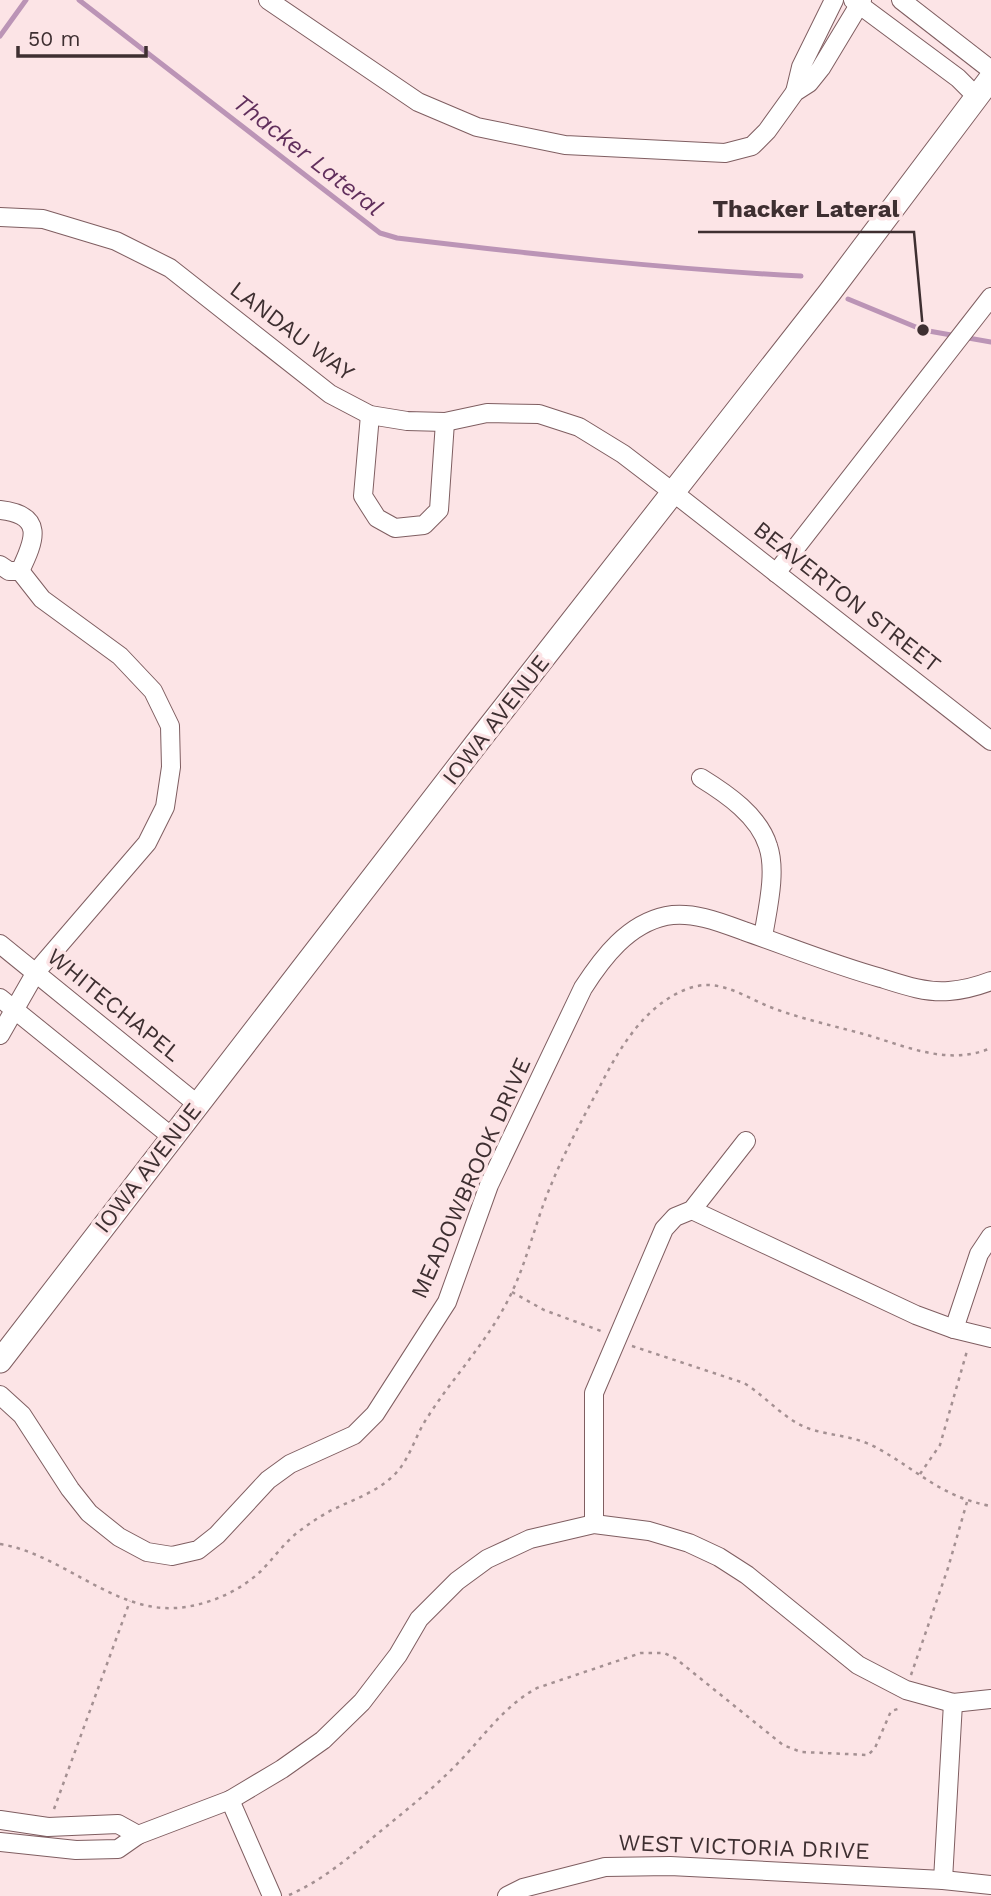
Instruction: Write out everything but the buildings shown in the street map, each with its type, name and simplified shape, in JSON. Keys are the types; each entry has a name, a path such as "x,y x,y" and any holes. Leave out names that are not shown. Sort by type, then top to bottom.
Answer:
{"street":[{"path":"268,0 418,102 477,127 565,145 725,153 752,146 767,131 795,92 809,83 821,68 858,1 958,78 984,87"},
{"path":"795,92 801,67 834,0"},
{"path":"901,0 991,69"},
{"name":"IOWA AVENUE","path":"0,1361 830,292 984,87"},
{"name":"LANDAU WAY","path":"0,217 43,219 116,241 170,268 330,394 370,415 407,421 445,422 487,413 539,414 579,427 623,454 674,493"},
{"path":"776,573 991,296"},
{"path":"370,415 363,496 377,518 395,528 424,525 439,510 445,422"},
{"name":"BEAVERTON STREET","path":"674,493 991,741"},
{"path":"0,510 17,512 30,522 34,537 20,571"},
{"path":"0,565 9,571 20,571"},
{"path":"0,1035 36,972 147,843 165,807 172,767 170,726 153,691 120,656 42,599 20,571"},
{"path":"701,778 724,792 756,823 769,847 771,880 763,937"},
{"name":"MEADOWBROOK DRIVE","path":"0,1395 22,1415 70,1489 89,1513 119,1537 147,1552 172,1556 198,1550 217,1535 268,1480 290,1464 354,1435 374,1414 447,1301 489,1185 583,988 598,964 619,941 641,926 664,916 688,915 763,937 823,961 919,990 948,991 991,981"},
{"name":"WHITECHAPEL","path":"0,944 197,1104"},
{"path":"0,998 172,1137"},
{"path":"594,1524 594,1393 615,1339 664,1229 675,1217 692,1210 746,1141"},
{"path":"692,1210 916,1315 954,1329 991,1338"},
{"path":"954,1329 979,1254 991,1236"},
{"path":"18,1824 7,1844 76,1850 118,1849 138,1835 230,1800 282,1769 323,1740 362,1702 398,1655 419,1619 457,1581 487,1559 530,1539 594,1524 649,1531 689,1543 719,1557 747,1575 858,1665 906,1690 953,1703 991,1699"},
{"path":"943,1880 953,1703"},
{"path":"230,1800 272,1896"},
{"path":"0,1820 48,1827 118,1824 138,1835"},
{"name":"WEST VICTORIA DRIVE","path":"507,1896 523,1888 605,1867 670,1866 943,1880 991,1885"}],"path":[{"path":"0,1544 18,1547 44,1558 130,1601 173,1608 212,1600 236,1589 257,1574 293,1536 310,1523 383,1484 397,1472 429,1413 473,1357 512,1292 550,1187 620,1048 669,998 690,988 707,985 725,987 798,1017 921,1053 963,1055 991,1048"},
{"path":"512,1292 531,1304 590,1325 638,1349 744,1383 792,1421 811,1429 861,1440 941,1489 967,1502 991,1506"},
{"path":"919,1475 940,1445 972,1334"},
{"path":"286,1896 319,1879 343,1862 436,1785 507,1709 523,1696 537,1688 641,1653 664,1653 675,1658 783,1745 801,1752 868,1755 875,1748 891,1711 900,1707 948,1568 967,1502"},
{"path":"48,1827 130,1601"}],"waterway":[{"name":"Thacker Lateral","path":"0,36 26,0"},
{"name":"Thacker Lateral","path":"79,0 380,233 397,238 498,250 801,276"},
{"name":"Thacker Lateral","path":"848,299 923,330 991,342"}],"place":[{"name":"Thacker Lateral","path":"923,330"}]}
